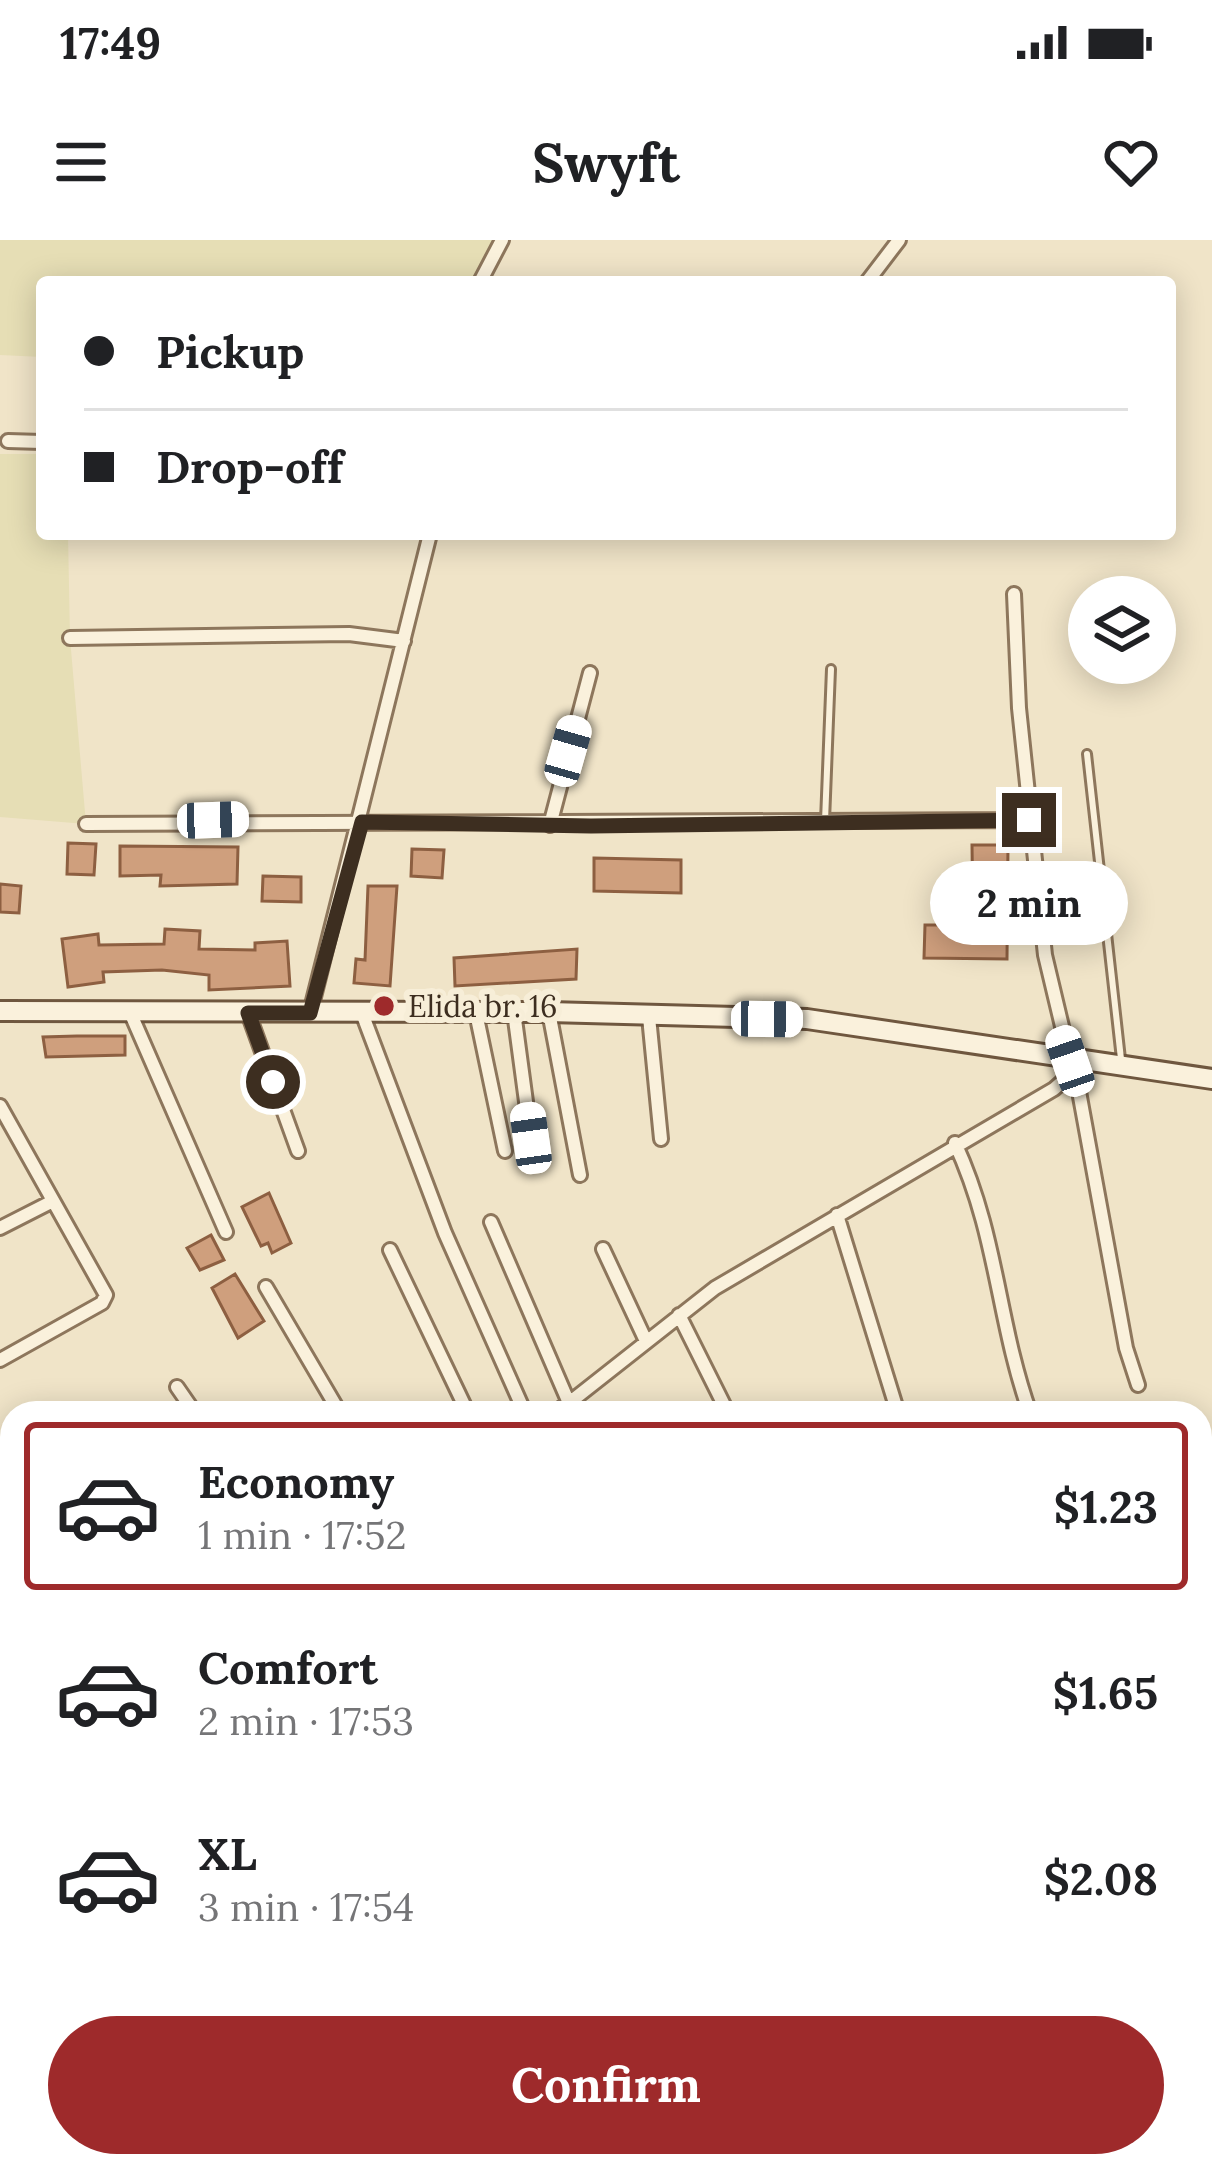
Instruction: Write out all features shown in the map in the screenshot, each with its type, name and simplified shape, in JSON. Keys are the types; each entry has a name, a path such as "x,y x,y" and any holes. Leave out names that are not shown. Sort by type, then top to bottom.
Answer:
{"main road":[{"path":"0,1011 549,1012 826,1022 1076,1067 1212,1079"}],"street":[{"path":"482,276 502,240"},
{"path":"872,276 899,240"},
{"path":"8,441 36,442"},
{"path":"310,1013 362,822 429,540"},
{"path":"1014,594 1029,820 1051,996 1076,1067 1126,1348 1138,1384"},
{"path":"70,638 349,634 404,641"},
{"path":"550,825 590,673"},
{"path":"86,824 1029,820"},
{"path":"130,1012 226,1232"},
{"path":"362,1012 445,1233 520,1401"},
{"path":"476,1012 505,1151"},
{"path":"514,1012 531,1138"},
{"path":"549,1012 580,1175"},
{"path":"248,1013 298,1151"},
{"path":"649,1017 662,1139"},
{"path":"578,1401 679,1315 1076,1067"},
{"path":"0,1106 106,1295 102,1303 0,1360"},
{"path":"955,1143 986,1217 1026,1401"},
{"path":"0,1228 53,1201"},
{"path":"836,1215 894,1401"},
{"path":"490,1222 567,1401"},
{"path":"603,1249 646,1341"},
{"path":"390,1250 462,1401"},
{"path":"266,1287 333,1401"},
{"path":"679,1315 722,1401"},
{"path":"177,1387 187,1401"}],"lane":[{"path":"825,824 822,790 830,749 831,669"},
{"path":"1087,754 1122,1069"}],"shaded area":[{"path":"0,240 502,240 483,276 36,276 36,357 0,355"},
{"path":"0,454 36,454 36,540 68,540 70,638 86,824 0,817"}],"building":[{"path":"68,843 96,844 94,875 67,874"},
{"path":"972,845 1008,845 1007,959 924,958 925,925 973,925"},
{"path":"120,846 238,847 237,884 160,886 161,875 120,876"},
{"path":"412,849 444,850 442,878 411,876"},
{"path":"594,858 681,860 681,893 594,891"},
{"path":"263,876 301,877 301,902 262,901"},
{"path":"0,884 21,886 19,913 0,912"},
{"path":"368,886 397,886 390,986 354,983 356,959 365,960"},
{"path":"165,929 200,931 199,949 255,950 255,943 287,941 290,986 209,990 209,975 162,970 103,972 104,982 68,987 62,939 98,934 99,945 164,944"},
{"path":"577,949 576,979 455,986 454,958"},
{"path":"125,1036 125,1055 46,1057 43,1037"},
{"path":"269,1193 291,1243 272,1253 268,1243 261,1246 242,1207"},
{"path":"211,1235 224,1260 200,1270 187,1248"},
{"path":"235,1274 264,1321 238,1338 212,1288"}],"place":[{"name":"Elida br. 16","path":"384,1006"}],"route":[{"path":"273,1082 248,1013 310,1013 362,822 591,826 1029,820"}]}
